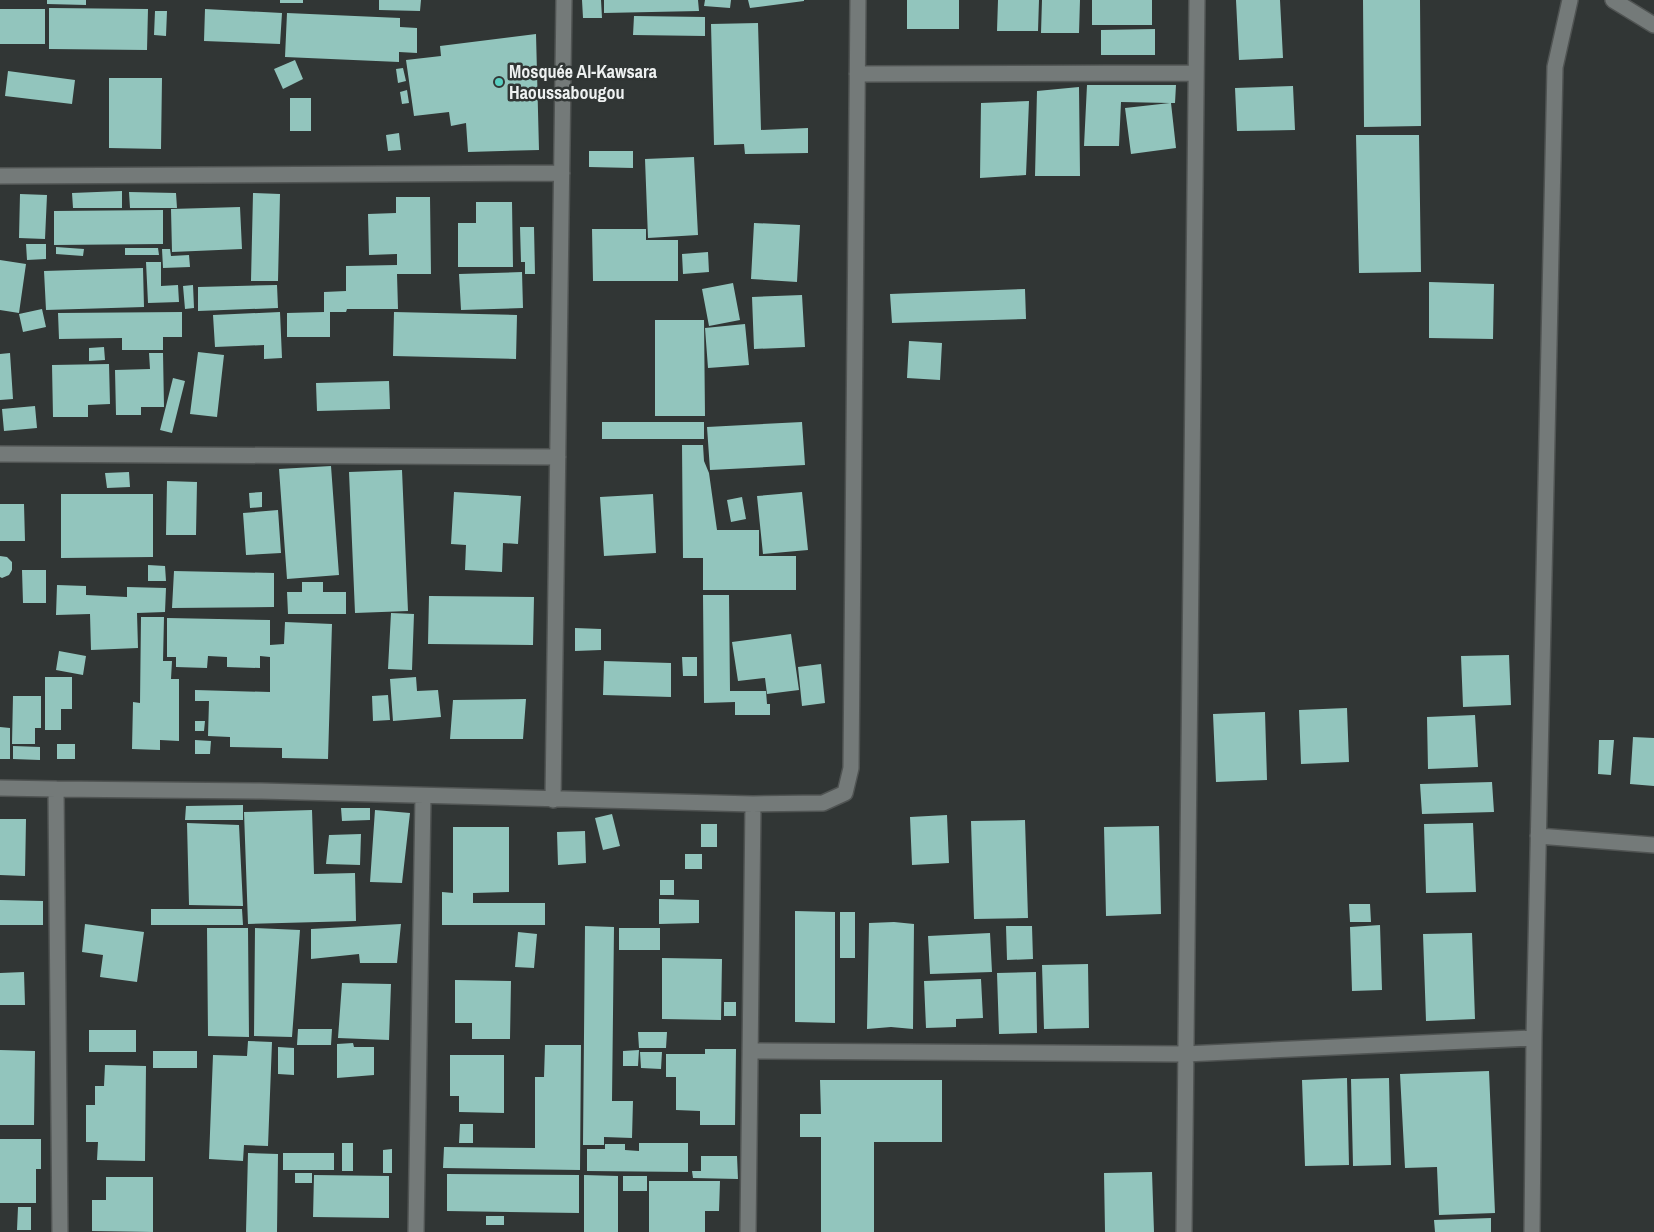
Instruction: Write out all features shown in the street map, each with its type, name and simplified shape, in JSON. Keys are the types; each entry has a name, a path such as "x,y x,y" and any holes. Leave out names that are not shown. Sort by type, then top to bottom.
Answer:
{"street":[{"path":"553,800 564,0"},
{"path":"0,788 261,791 754,804 823,803 845,792 851,768 858,0"},
{"path":"1184,1232 1197,0"},
{"path":"1532,1232 1534,1038 1555,67 1570,0"},
{"path":"1612,0 1654,25"},
{"path":"857,74 1196,73"},
{"path":"0,176 562,173"},
{"path":"0,454 558,457"},
{"path":"56,789 60,1232"},
{"path":"416,1232 423,796"},
{"path":"748,1232 754,804"},
{"path":"1538,836 1654,846"},
{"path":"750,1050 1185,1054 1534,1038"}],"building":[{"path":"47,0 86,0 86,5 47,4"},
{"path":"280,0 303,0 303,3 280,3"},
{"path":"379,0 421,0 420,11 379,10"},
{"path":"582,0 601,0 602,18 583,18"},
{"path":"604,0 698,0 699,11 604,13"},
{"path":"705,0 731,0 730,8 704,6"},
{"path":"748,0 804,0 804,1 750,8"},
{"path":"907,0 959,0 959,29 907,29"},
{"path":"998,0 1039,0 1038,31 997,31"},
{"path":"1042,0 1080,0 1079,33 1041,33"},
{"path":"1092,0 1152,0 1152,25 1092,25"},
{"path":"1236,0 1280,0 1283,58 1239,60"},
{"path":"1363,0 1420,0 1421,126 1364,127"},
{"path":"49,8 148,9 147,50 49,49"},
{"path":"0,9 45,9 45,44 0,44"},
{"path":"205,9 282,13 280,44 204,41"},
{"path":"155,11 167,11 166,36 154,35"},
{"path":"287,13 400,18 400,27 417,28 417,53 399,52 399,62 285,57"},
{"path":"634,16 705,17 705,36 633,35"},
{"path":"758,23 761,130 808,128 808,153 745,154 744,144 714,145 711,24"},
{"path":"1155,29 1155,55 1101,55 1101,30"},
{"path":"536,34 539,150 468,152 466,123 451,126 449,112 414,116 406,60 441,56 440,46"},
{"path":"295,60 303,79 283,89 274,69"},
{"path":"403,68 406,81 398,83 396,69"},
{"path":"8,71 75,80 72,104 5,96"},
{"path":"109,78 162,78 161,149 109,148"},
{"path":"1087,85 1176,85 1175,103 1171,103 1176,148 1131,154 1125,108 1170,103 1121,102 1119,146 1084,146"},
{"path":"1293,86 1295,130 1237,131 1235,88"},
{"path":"1079,87 1080,176 1035,176 1037,91"},
{"path":"407,90 409,103 402,104 400,92"},
{"path":"290,98 311,98 311,131 290,131"},
{"path":"1029,101 1026,175 980,178 981,103"},
{"path":"399,133 401,150 388,151 386,135"},
{"path":"1356,135 1419,135 1421,272 1359,273"},
{"path":"589,151 633,151 633,168 589,167"},
{"path":"694,157 698,235 648,238 645,159"},
{"path":"122,191 122,208 73,208 72,193"},
{"path":"129,192 176,193 177,208 130,208"},
{"path":"253,193 280,194 278,281 251,281"},
{"path":"20,194 47,195 45,239 19,238"},
{"path":"396,197 430,197 431,274 397,274 398,309 347,309 346,312 330,312 330,337 287,337 287,313 324,312 324,292 346,291 346,266 397,265 397,254 369,255 368,214 396,213"},
{"path":"476,202 512,202 513,267 458,267 458,223 476,223"},
{"path":"240,207 242,249 172,252 171,209"},
{"path":"163,210 163,244 54,245 54,211"},
{"path":"754,223 800,225 797,282 751,279"},
{"path":"520,227 534,227 535,274 525,274 525,262 521,262"},
{"path":"592,229 646,229 646,240 678,240 678,281 593,281"},
{"path":"26,244 46,244 46,259 27,260"},
{"path":"56,247 84,249 83,256 56,254"},
{"path":"125,248 158,248 159,255 125,255"},
{"path":"162,249 170,249 171,256 189,255 190,267 163,268"},
{"path":"708,252 709,272 683,274 682,254"},
{"path":"0,260 26,264 19,313 0,310"},
{"path":"146,262 161,262 161,286 178,285 179,302 148,303"},
{"path":"143,268 144,307 46,310 44,271"},
{"path":"522,272 523,308 461,310 459,274"},
{"path":"1429,282 1494,284 1493,339 1429,338"},
{"path":"733,283 740,320 709,326 702,289"},
{"path":"193,285 194,308 185,309 183,286"},
{"path":"277,285 278,308 198,311 198,287"},
{"path":"1025,289 1026,319 892,323 890,294"},
{"path":"802,295 805,347 754,349 752,297"},
{"path":"42,309 46,327 23,332 19,314"},
{"path":"182,312 182,337 163,337 163,350 122,350 122,338 59,339 58,313"},
{"path":"280,312 282,358 264,359 264,345 215,347 213,315"},
{"path":"394,312 517,315 516,359 393,356"},
{"path":"655,320 704,320 705,416 655,416"},
{"path":"745,324 749,365 708,368 705,328"},
{"path":"909,341 942,343 940,380 907,378"},
{"path":"104,347 105,360 89,361 89,348"},
{"path":"198,352 224,355 217,417 190,414"},
{"path":"10,353 13,399 0,400 0,354"},
{"path":"149,353 163,353 164,407 141,407 141,415 116,415 115,370 150,369"},
{"path":"109,364 110,404 88,405 88,417 53,417 52,365"},
{"path":"173,378 185,381 172,433 160,430"},
{"path":"389,381 390,409 317,411 316,383"},
{"path":"35,406 37,428 4,431 2,409"},
{"path":"602,422 704,422 704,439 602,439"},
{"path":"802,422 805,465 710,470 707,427"},
{"path":"682,445 703,445 704,461 709,473 717,530 759,530 759,556 796,556 796,590 703,590 703,558 683,558"},
{"path":"331,466 339,575 287,579 279,469"},
{"path":"402,470 408,611 355,613 349,472"},
{"path":"129,472 130,487 107,488 105,473"},
{"path":"167,481 197,482 196,535 166,535"},
{"path":"262,492 262,507 250,508 249,493"},
{"path":"454,492 521,496 518,544 503,543 502,572 465,570 466,545 451,544"},
{"path":"802,492 808,550 763,554 757,496"},
{"path":"61,494 153,494 153,557 61,558"},
{"path":"653,494 656,553 604,556 600,497"},
{"path":"742,497 746,519 731,522 727,500"},
{"path":"0,504 24,504 25,541 0,541"},
{"path":"278,510 281,553 246,555 243,513"},
{"path":"0,556 7,557 12,562 12,570 9,575 2,578 0,577"},
{"path":"148,565 165,566 166,581 148,581"},
{"path":"22,570 46,570 46,603 23,603"},
{"path":"174,571 274,573 274,607 172,608"},
{"path":"302,582 323,582 323,592 346,592 346,614 288,614 287,592 302,592"},
{"path":"57,585 86,586 86,595 127,597 127,587 166,588 165,612 137,613 138,648 91,650 90,614 56,615"},
{"path":"703,595 729,595 730,691 766,691 767,704 770,704 770,715 735,715 735,702 704,703"},
{"path":"429,596 534,597 533,645 428,644"},
{"path":"391,613 414,614 412,670 388,669"},
{"path":"141,617 164,617 163,661 172,661 171,679 179,679 179,741 160,740 160,750 132,749 133,702 140,703"},
{"path":"167,618 270,620 270,645 284,644 285,622 332,624 328,759 282,758 282,748 230,747 230,737 208,736 209,701 195,701 195,690 270,692 270,657 260,656 260,668 227,667 227,657 208,656 207,668 176,667 176,657 167,657"},
{"path":"575,628 601,629 601,650 575,651"},
{"path":"791,634 799,690 767,694 765,678 738,681 732,642"},
{"path":"59,651 86,656 83,675 56,670"},
{"path":"1509,655 1511,705 1463,707 1461,656"},
{"path":"682,657 697,657 697,676 683,676"},
{"path":"604,661 671,663 671,697 603,695"},
{"path":"821,664 825,703 802,706 798,667"},
{"path":"45,677 72,677 72,709 61,709 61,730 45,730"},
{"path":"416,677 417,691 438,690 441,717 393,721 390,679"},
{"path":"388,695 390,720 373,721 372,696"},
{"path":"13,696 41,696 41,728 35,728 35,744 12,744"},
{"path":"526,699 523,739 450,739 453,700"},
{"path":"1347,708 1349,762 1301,764 1299,710"},
{"path":"1265,712 1267,780 1216,782 1213,714"},
{"path":"1475,715 1478,767 1428,769 1427,717"},
{"path":"195,721 205,721 204,731 195,731"},
{"path":"0,727 10,728 10,759 0,759"},
{"path":"1633,737 1654,738 1654,786 1630,784"},
{"path":"195,740 211,741 210,754 195,754"},
{"path":"1599,740 1614,740 1611,775 1598,774"},
{"path":"57,744 75,744 75,759 57,759"},
{"path":"13,746 40,747 40,760 13,759"},
{"path":"1492,782 1494,812 1422,814 1420,784"},
{"path":"243,805 243,820 185,820 186,806"},
{"path":"341,808 370,808 370,820 342,821"},
{"path":"312,810 314,874 355,873 356,921 248,924 244,812"},
{"path":"375,810 410,813 402,883 370,882"},
{"path":"612,814 620,846 603,850 595,818"},
{"path":"947,815 949,863 912,865 910,817"},
{"path":"0,819 26,819 25,876 0,875"},
{"path":"1025,820 1028,918 974,919 971,821"},
{"path":"187,823 239,825 243,906 189,905"},
{"path":"1473,823 1476,892 1426,893 1424,824"},
{"path":"701,824 717,824 717,847 701,847"},
{"path":"1159,826 1161,914 1106,916 1104,827"},
{"path":"453,827 509,827 509,892 473,893 473,903 545,903 545,925 442,925 442,892 453,893"},
{"path":"585,831 586,863 558,865 557,832"},
{"path":"361,834 360,865 326,864 329,835"},
{"path":"685,854 702,854 702,869 685,869"},
{"path":"660,880 674,880 674,895 660,895"},
{"path":"659,899 699,900 699,923 659,924"},
{"path":"0,900 43,901 43,925 0,925"},
{"path":"1349,904 1370,904 1371,922 1350,922"},
{"path":"151,909 242,909 243,925 151,925"},
{"path":"795,911 835,912 835,1023 795,1022"},
{"path":"840,912 855,912 855,958 840,958"},
{"path":"894,922 914,924 913,1029 891,1027 867,1029 869,923"},
{"path":"85,924 144,932 137,982 100,977 103,955 82,952"},
{"path":"401,924 397,963 360,963 359,954 311,959 311,929"},
{"path":"1380,925 1382,990 1352,991 1350,927"},
{"path":"585,926 614,927 612,1101 633,1101 632,1138 604,1137 604,1145 583,1145"},
{"path":"1006,926 1032,926 1033,959 1007,960"},
{"path":"207,928 248,928 249,1037 208,1036"},
{"path":"255,928 300,930 292,1037 254,1036"},
{"path":"619,928 660,928 660,950 619,950"},
{"path":"518,932 537,934 534,968 515,967"},
{"path":"990,933 992,972 930,974 928,936"},
{"path":"1472,933 1475,1019 1426,1021 1423,934"},
{"path":"662,958 722,959 721,1020 662,1019"},
{"path":"1088,964 1089,1028 1044,1029 1042,965"},
{"path":"24,972 25,1005 0,1005 0,973"},
{"path":"1036,972 1037,1033 999,1034 997,973"},
{"path":"981,979 983,1018 956,1019 956,1027 926,1028 924,981"},
{"path":"455,980 511,981 510,1039 472,1039 472,1023 455,1023"},
{"path":"342,983 391,984 389,1040 338,1038"},
{"path":"724,1002 736,1002 736,1016 724,1016"},
{"path":"298,1029 332,1029 331,1045 297,1045"},
{"path":"89,1030 136,1030 136,1052 89,1052"},
{"path":"638,1032 667,1032 666,1048 639,1048"},
{"path":"248,1041 272,1042 268,1146 244,1145 243,1161 209,1159 213,1055 247,1056"},
{"path":"353,1043 354,1047 374,1047 374,1075 337,1078 337,1044"},
{"path":"545,1045 581,1045 580,1170 443,1168 444,1147 535,1148 535,1077 544,1077"},
{"path":"278,1047 294,1048 294,1075 278,1074"},
{"path":"705,1049 736,1049 735,1125 700,1125 700,1111 676,1110 676,1077 666,1077 666,1054 705,1054"},
{"path":"0,1050 35,1051 34,1125 0,1125"},
{"path":"639,1050 638,1066 623,1066 623,1051"},
{"path":"153,1051 197,1051 197,1068 153,1068"},
{"path":"640,1052 662,1052 661,1069 641,1068"},
{"path":"450,1055 504,1055 504,1113 459,1112 459,1096 450,1096"},
{"path":"105,1065 146,1066 145,1161 97,1160 98,1142 86,1142 86,1105 95,1105 95,1086 104,1086"},
{"path":"1489,1071 1495,1213 1439,1215 1437,1167 1405,1168 1400,1074"},
{"path":"1347,1078 1349,1165 1305,1166 1302,1080"},
{"path":"1389,1078 1391,1165 1353,1166 1351,1079"},
{"path":"820,1080 942,1080 942,1142 874,1142 874,1232 821,1232 821,1137 800,1137 800,1114 821,1114"},
{"path":"460,1124 473,1124 473,1143 459,1143"},
{"path":"0,1139 41,1139 41,1169 36,1169 36,1203 0,1203"},
{"path":"342,1143 353,1143 353,1171 342,1171"},
{"path":"639,1143 688,1143 688,1172 587,1171 587,1149 605,1149 605,1144 625,1144 625,1150 639,1151"},
{"path":"392,1149 392,1173 383,1173 383,1150"},
{"path":"248,1153 278,1154 277,1232 246,1232"},
{"path":"283,1153 334,1153 334,1170 283,1170"},
{"path":"701,1156 737,1156 738,1179 693,1178 692,1171 701,1171"},
{"path":"1152,1172 1154,1232 1105,1232 1104,1173"},
{"path":"295,1173 312,1173 312,1183 295,1183"},
{"path":"447,1174 579,1175 579,1213 447,1211"},
{"path":"314,1175 389,1176 389,1218 313,1217"},
{"path":"584,1175 618,1176 618,1232 584,1232"},
{"path":"623,1176 647,1176 647,1191 623,1191"},
{"path":"106,1177 153,1177 153,1232 92,1231 92,1200 106,1200"},
{"path":"649,1181 720,1181 719,1211 705,1211 705,1232 649,1232"},
{"path":"18,1207 31,1207 31,1230 17,1230"},
{"path":"486,1216 504,1216 504,1225 486,1225"},
{"path":"1491,1218 1491,1232 1435,1232 1434,1220"}],"place":[{"name":"Mosquée Al-Kawsara Haoussabougou","path":"499,82"}]}
